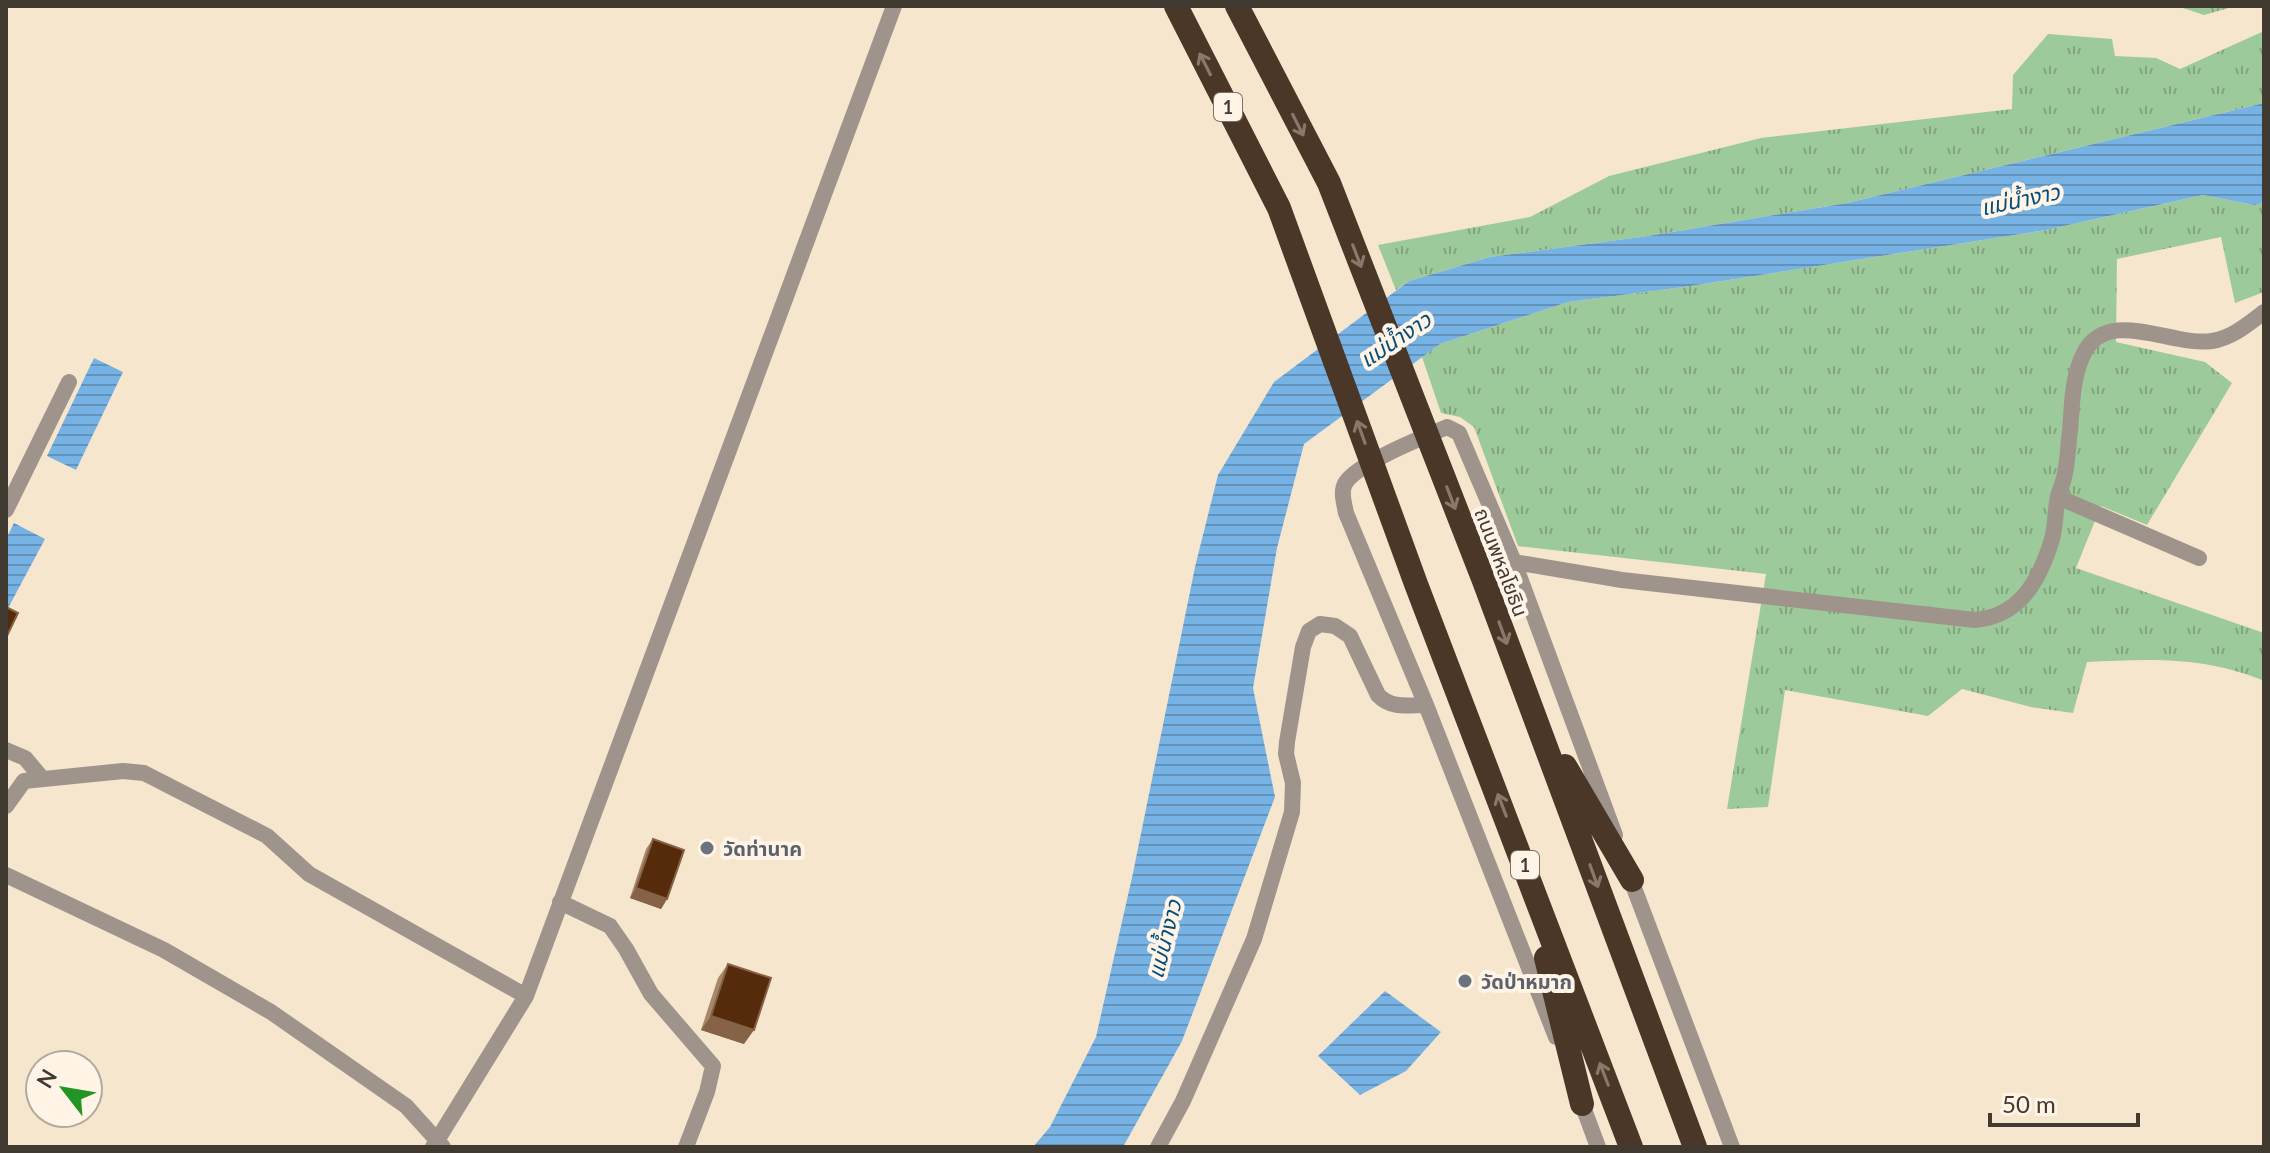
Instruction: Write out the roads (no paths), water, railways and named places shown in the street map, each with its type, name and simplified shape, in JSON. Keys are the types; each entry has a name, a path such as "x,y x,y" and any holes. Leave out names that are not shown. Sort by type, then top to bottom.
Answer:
{"highway":[{"name":"1","path":"1176,6 1279,208 1416,584 1631,1147"},
{"name":"ถนนพหลโยธิน","path":"1237,6 1329,183 1475,560 1695,1147"},
{"path":"1531,708 1632,880"},
{"path":"1520,852 1582,1104"}],"street":[{"path":"6,875 164,950 271,1012 406,1106 438,1145 526,996 894,6"},
{"path":"1514,562 1622,580 1975,620 1989,619 2010,610 2026,596 2053,537 2082,355 2094,337 2111,329 2192,343 2215,341 2237,332 2264,312"},
{"path":"6,510 69,382"},
{"path":"1598,1147 1426,705 1346,513 1342,492 1347,480 1397,448 1447,427 1459,433 1514,562 1732,1147"},
{"path":"2058,497 2199,558"},
{"path":"1158,1147 1183,1101 1254,939 1292,812 1293,783 1286,754 1287,742 1300,661 1309,631 1320,624 1335,626 1350,636 1378,695 1384,701 1392,706 1426,705"},
{"path":"6,750 25,758 41,777"},
{"path":"6,806 24,781 123,771 144,773 267,836 309,874 526,996"},
{"path":"560,902 610,926 651,994 713,1066 707,1092 686,1147"}],"water":[{"name":"แม่น้ำงาว","path":"2264,103 2264,203 2254,205 2203,195 2046,230 1684,287 1568,302 1440,344 1304,444 1277,548 1253,688 1275,797 1182,1041 1123,1147 1033,1147 1050,1127 1096,1037 1133,873 1195,567 1218,475 1274,382 1409,281 1490,257 1648,236 1847,203"},
{"path":"94,358 123,372 76,470 47,456"},
{"path":"14,523 45,539 6,612 6,539"},
{"path":"1385,991 1441,1032 1406,1071 1360,1095 1318,1056"}],"place":[{"name":"วัดท่านาค","path":"707,848"},
{"name":"วัดป่าหมาก","path":"1465,981"}]}
